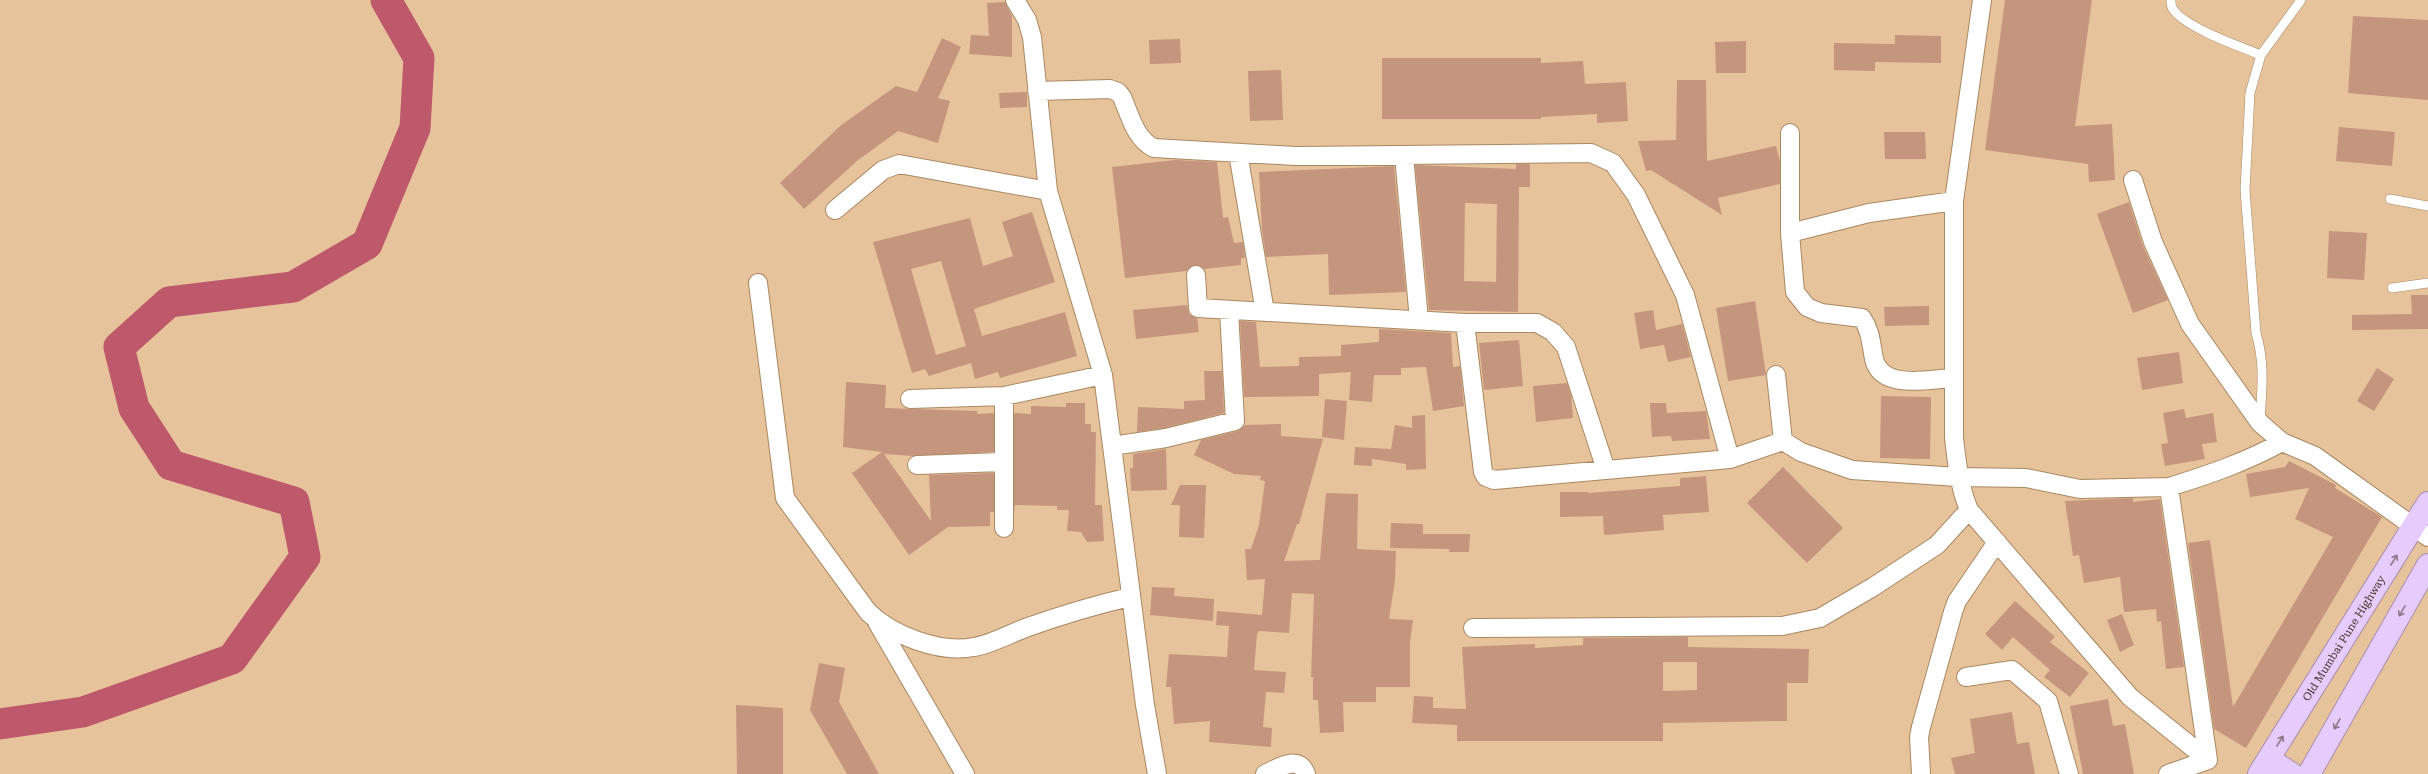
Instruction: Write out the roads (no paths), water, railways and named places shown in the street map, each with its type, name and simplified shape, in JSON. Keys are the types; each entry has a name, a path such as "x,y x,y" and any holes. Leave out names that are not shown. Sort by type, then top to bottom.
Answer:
{"highway":[{"name":"Old Mumbai Pune Highway","path":"2264,766 2421,531 2428,503"},
{"path":"2309,774 2428,564"},
{"path":"2264,766 2292,774"}],"street":[{"path":"1015,0 1027,20 1032,37 1048,191 1104,375 1144,705 1157,774"},
{"path":"1982,0 1954,201 1953,378 1954,438 1958,476 1969,510 2130,697 2208,760"},
{"path":"1037,91 1110,89 1118,92 1122,97 1139,136 1146,144 1154,148 1296,156 1591,153 1613,163 1636,195 1685,295 1730,459"},
{"path":"1790,134 1790,233 1795,292 1807,307 1821,312 1862,318 1868,328 1874,361 1881,373 1897,380 1953,378"},
{"path":"1238,153 1265,312"},
{"path":"1404,156 1419,320"},
{"path":"836,210 882,170 899,164 1048,191"},
{"path":"2133,180 2153,242 2190,324 2260,423 2282,442 2315,456 2421,531"},
{"path":"1790,233 1869,213 1954,201"},
{"path":"1196,275 1198,308 1465,323 1537,323 1553,332 1566,347 1606,470"},
{"path":"758,283 785,498 868,612 876,619 896,632 918,641 957,648 975,647 1072,612 1130,597"},
{"path":"1112,446 1166,438 1235,421 1229,310"},
{"path":"1465,323 1483,472 1486,477 1494,480 1730,459 1783,441"},
{"path":"910,399 1004,396 1104,375"},
{"path":"1776,375 1783,441"},
{"path":"1004,396 1002,462 1004,528"},
{"path":"1783,441 1801,452 1852,470 2026,478 2080,489 2168,487 2214,473 2260,454 2282,442"},
{"path":"917,465 1002,462"},
{"path":"2168,487 2208,760"},
{"path":"1473,628 1782,626 1820,618 1873,587 1937,545 1969,510"},
{"path":"1921,774 1919,737 1953,612 1960,597 1997,542"},
{"path":"876,619 965,774"},
{"path":"1966,677 2012,670 2048,701 2069,774"},
{"path":"2168,774 2208,760"},
{"path":"1265,774 1286,764 1295,763 1301,765 1306,774"}],"lane":[{"path":"2170,0 2173,9 2192,24 2231,44 2261,55"},
{"path":"2260,423 2263,370 2261,348 2256,333 2245,190 2250,92 2261,55 2301,0"},
{"path":"2390,199 2428,206"},
{"path":"2392,288 2428,283"}],"waterway":[{"path":"0,724 83,712 232,659 305,557 294,502 171,465 134,408 119,347 169,302 293,287 367,244 415,128 419,58 386,0"}]}
